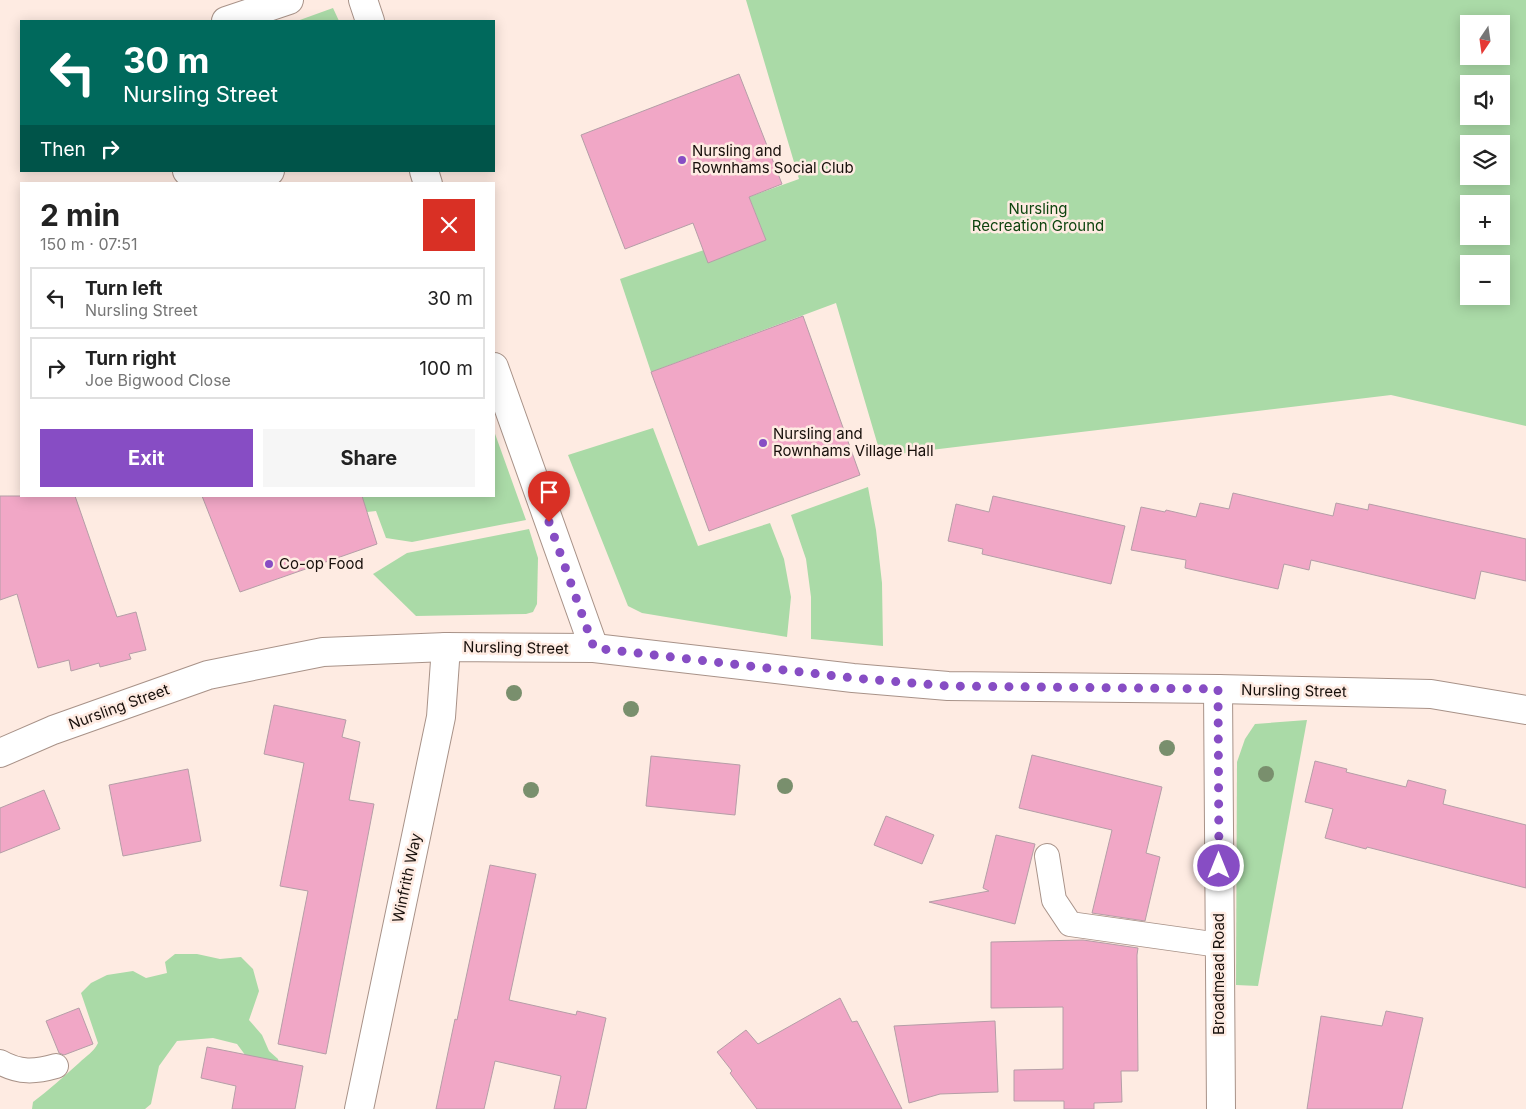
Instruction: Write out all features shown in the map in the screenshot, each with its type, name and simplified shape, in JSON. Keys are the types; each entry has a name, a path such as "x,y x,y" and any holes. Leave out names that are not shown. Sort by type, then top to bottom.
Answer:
{"street":[{"path":"229,20 289,0"},
{"path":"363,0 370,20"},
{"path":"190,172 220,182"},
{"path":"233,182 267,172"},
{"path":"495,370 594,648"},
{"name":"Nursling Street","path":"0,753 53,730 208,675 323,652 446,647 594,648 853,678 948,686 1431,694 1526,710"},
{"name":"Winfrith Way","path":"359,1109 441,717 446,647"},
{"name":"Broadmead Road","path":"1218,689 1220,1109"}],"lane":[{"path":"1047,856 1054,900 1070,924 1219,945"},
{"path":"0,1062 12,1068 28,1071 43,1070 56,1066"}],"green space":[{"name":"Nursling Recreation Ground","path":"746,0 1526,0 1526,426 1391,395 881,456 836,303 651,372 620,279 704,250 709,262 766,240 749,197 799,179"},
{"path":"333,8 339,20 300,20"},
{"path":"653,428 698,546 770,523 784,559 791,597 787,637 642,613 628,606 568,455"},
{"path":"495,434 526,520 412,542 386,538 376,511 367,512 362,497 495,497"},
{"path":"868,487 876,530 882,583 883,646 811,639 811,597 806,559 791,515"},
{"path":"529,529 538,558 537,604 533,612 526,614 416,616 373,574 407,553"},
{"path":"1307,720 1258,986 1236,985 1237,762 1245,739 1255,724"},
{"path":"175,954 197,954 220,959 241,957 253,969 259,991 249,1020 262,1035 269,1051 278,1059 281,1073 260,1075 237,1044 213,1038 177,1041 159,1066 151,1104 145,1109 32,1109 33,1102 90,1054 98,1043 81,993 91,983 107,975 133,971 146,978 167,973 165,962"}],"building":[{"name":"Nursling and Rownhams Social Club","path":"739,74 782,184 749,197 766,240 708,263 693,223 625,249 581,135"},
{"name":"Nursling and Rownhams Village Hall","path":"803,316 860,475 709,531 651,372"},
{"path":"1233,493 1333,516 1336,503 1368,510 1369,504 1526,539 1526,581 1481,571 1475,599 1311,560 1309,570 1284,564 1278,589 1185,568 1186,560 1131,550 1141,507 1165,512 1166,510 1196,517 1200,503 1229,509"},
{"path":"0,496 75,497 117,617 136,612 146,650 129,654 131,659 100,667 99,663 71,671 69,660 38,668 17,594 0,600"},
{"path":"993,496 1125,526 1111,584 982,554 983,549 948,541 956,504 989,512"},
{"path":"202,497 362,497 377,544 240,592"},
{"path":"274,705 346,720 342,737 360,742 349,800 374,804 326,1054 278,1044 308,891 280,886 304,763 264,754"},
{"path":"1032,755 1162,787 1146,853 1160,857 1145,921 1092,913 1112,830 1019,808"},
{"path":"651,756 740,765 735,815 646,806"},
{"path":"1315,761 1347,769 1346,772 1406,787 1408,780 1446,790 1443,804 1526,825 1526,888 1325,838 1333,809 1305,802"},
{"path":"188,769 201,841 123,856 109,785"},
{"path":"44,790 60,829 0,853 0,808"},
{"path":"886,816 934,835 922,864 874,845"},
{"path":"996,835 1035,844 1015,924 929,902 989,891 983,888"},
{"path":"490,865 536,874 509,1000 576,1015 577,1011 606,1018 586,1109 554,1109 561,1076 495,1061 484,1109 436,1109"},
{"path":"1083,940 1138,948 1138,1071 1121,1071 1122,1102 1094,1103 1094,1109 1064,1109 1064,1101 1014,1101 1014,1070 1063,1069 1063,1007 991,1008 991,942"},
{"path":"840,998 852,1022 857,1021 902,1109 757,1109 717,1052 746,1030 758,1044"},
{"path":"79,1008 93,1044 64,1055 59,1053 46,1021"},
{"path":"1386,1011 1423,1018 1402,1109 1307,1109 1321,1016 1382,1026"},
{"path":"995,1021 998,1092 940,1094 909,1103 894,1026"},
{"path":"207,1047 303,1066 295,1109 232,1109 236,1086 201,1078"}],"place":[{"name":"Nursling and Rownhams Social Club","path":"682,160"},
{"name":"Nursling and Rownhams Village Hall","path":"763,443"},
{"name":"Co-op Food","path":"269,564"}],"route":[{"path":"549,522 594,648 853,678 948,686 1218,689 1219,866"}]}
